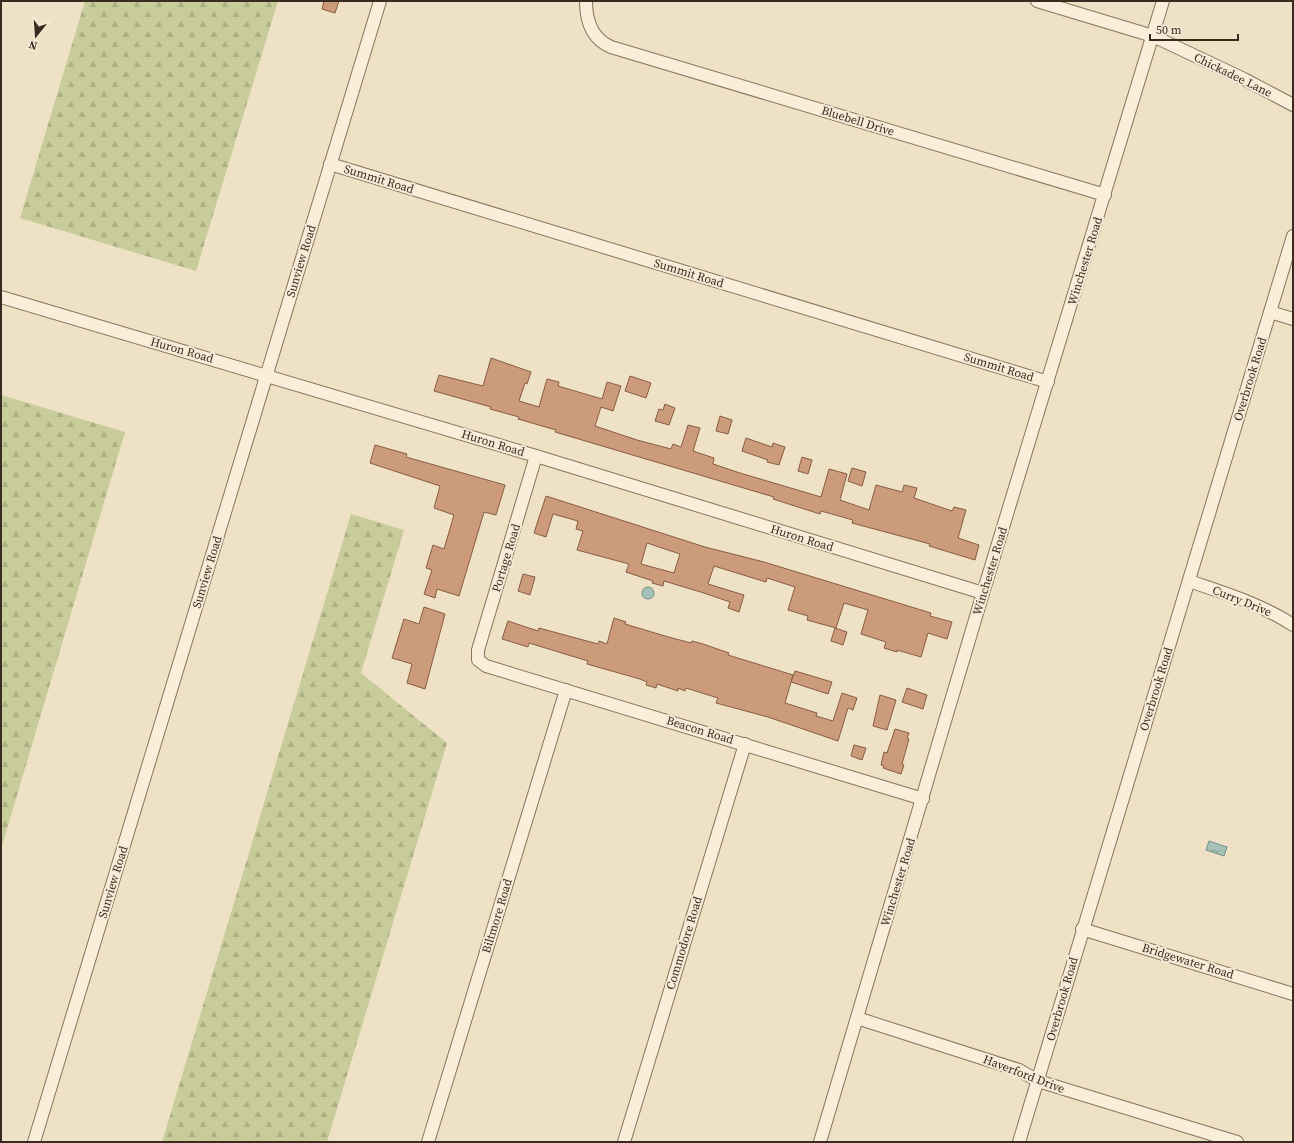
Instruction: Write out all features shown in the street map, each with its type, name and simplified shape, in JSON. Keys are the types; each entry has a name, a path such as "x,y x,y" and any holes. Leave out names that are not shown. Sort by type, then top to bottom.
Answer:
{"street":[{"name":"Sunview Road","path":"34,1142 380,1"},
{"name":"Bluebell Drive","path":"586,1 586,11 589,24 595,37 611,47 1105,195"},
{"name":"Chickadee Lane","path":"1037,1 1153,36 1244,79 1293,105"},
{"name":"Winchester Road","path":"820,1142 983,593 1163,1"},
{"name":"Summit Road","path":"330,164 1048,382"},
{"name":"Overbrook Road","path":"1020,1142 1082,929 1293,236"},
{"name":"Huron Road","path":"1,297 536,456 983,593"},
{"path":"1270,312 1293,319"},
{"name":"Portage Road","path":"478,660 478,650 536,456"},
{"name":"Curry Drive","path":"1189,581 1234,596 1270,611 1293,625"},
{"name":"Beacon Road","path":"478,660 486,666 923,799"},
{"name":"Biltmore Road","path":"428,1142 566,690"},
{"name":"Commodore Road","path":"624,1142 745,744"},
{"name":"Bridgewater Road","path":"1082,929 1293,994"},
{"name":"Haverford Drive","path":"857,1018 1019,1070 1038,1081 1237,1142"}],"green space":[{"path":"85,1 278,1 196,271 20,218"},
{"path":"1,395 125,432 1,849"},
{"path":"351,514 404,530 361,673 447,743 327,1142 162,1142"}],"water":[{"path":"650,587 653,588 653,598 646,599 643,598 642,591 643,588"},
{"path":"1209,841 1227,847 1224,856 1206,850"}],"building":[{"path":"324,1 339,1 335,13 322,9"},
{"path":"491,358 531,372 527,384 525,383 519,401 539,407 547,379 559,382 558,386 602,399 607,382 621,386 613,411 601,407 595,426 637,440 671,449 673,444 681,447 688,425 700,428 693,451 714,458 713,464 740,473 821,497 829,469 847,474 840,500 869,510 876,485 902,492 904,485 917,488 914,498 952,511 954,507 966,510 958,538 979,545 975,560 929,546 930,544 852,523 853,520 821,511 820,514 773,499 774,497 555,432 556,430 490,409 491,407 434,391 439,375 483,386"},
{"path":"630,376 651,383 646,398 625,391"},
{"path":"665,404 675,408 669,425 655,421 659,409 663,410"},
{"path":"720,416 732,420 728,434 716,431"},
{"path":"746,438 772,447 773,443 785,447 779,465 767,462 768,460 742,451"},
{"path":"375,445 407,454 406,457 505,485 496,515 484,512 459,596 437,589 435,598 424,594 432,570 426,568 433,545 444,549 454,515 434,508 440,486 370,463"},
{"path":"802,457 812,460 808,474 798,471"},
{"path":"852,468 866,472 862,486 848,481"},
{"path":"546,496 705,547 764,562 931,613 930,616 952,622 947,639 928,633 921,657 897,650 897,652 884,648 886,642 861,634 868,610 844,603 836,628 807,620 808,616 788,610 795,587 767,578 766,582 714,566 708,584 744,595 739,612 728,608 730,602 664,581 663,586 652,583 653,581 626,572 629,564 577,550 583,531 576,529 578,521 553,514 546,537 534,533","holes":["647,543 680,554 674,573 641,564"]},
{"path":"523,574 535,577 530,595 518,591"},
{"path":"424,607 445,614 425,689 407,683 412,664 392,658 404,619 419,624"},
{"path":"614,618 626,622 625,624 691,643 692,641 703,644 729,653 728,655 793,675 785,703 817,713 816,716 833,721 842,693 857,698 853,710 848,708 838,741 768,717 716,703 718,698 686,688 685,691 678,688 678,691 657,684 656,688 646,685 647,682 640,679 587,664 588,661 529,643 528,647 502,639 508,621 538,631 539,628 598,644 599,641 607,644"},
{"path":"835,628 847,632 843,645 831,641"},
{"path":"795,671 832,682 828,694 791,682"},
{"path":"907,688 927,695 923,709 902,702"},
{"path":"880,695 896,700 887,730 873,726"},
{"path":"895,729 909,733 907,738 909,739 902,764 904,765 901,774 883,768 884,766 881,765 884,752 887,753"},
{"path":"854,745 866,748 862,760 851,756"}]}
